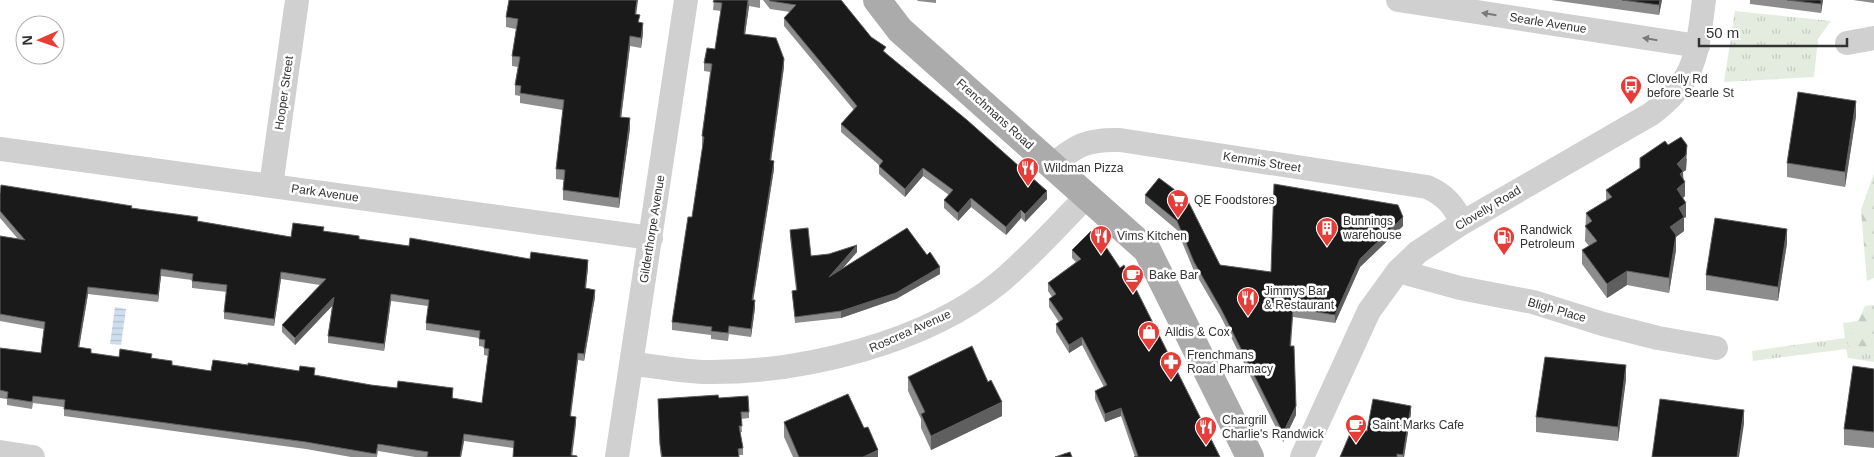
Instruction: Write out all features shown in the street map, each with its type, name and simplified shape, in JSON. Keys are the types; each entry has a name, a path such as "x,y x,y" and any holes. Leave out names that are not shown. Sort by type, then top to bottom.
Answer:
{"main road":[{"name":"Frenchmans Road","path":"877,0 900,30 1147,250 1250,457"}],"street":[{"name":"Hooper Street","path":"271,186 297,0"},
{"name":"Gilderthorpe Avenue","path":"617,457 686,0"},
{"name":"Searle Avenue","path":"1402,0 1698,46"},
{"name":"Clovelly Road","path":"1302,457 1369,311 1398,271 1418,252 1462,223 1651,114 1667,102 1686,78 1698,46 1704,0"},
{"path":"1847,44 1874,38"},
{"name":"Kemmis Street","path":"1052,165 1076,146 1104,140 1120,140 1427,187 1448,199 1455,208 1462,223"},
{"name":"Park Avenue","path":"0,149 650,238"},
{"name":"Roscrea Avenue","path":"632,364 706,372 761,369 857,353 890,342 948,315 1000,282 1087,196"},
{"name":"Bligh Place","path":"1398,271 1460,288 1534,302 1603,324 1658,338 1716,348"},
{"path":"0,452 33,457"}],"green space":[{"path":"1735,11 1831,21 1818,39 1814,77 1724,82"},
{"path":"1874,173 1874,278 1867,281 1861,210"},
{"path":"1874,305 1874,356 1847,345 1865,306"},
{"path":"1874,319 1874,362 1848,358 1846,349 1753,361 1752,351 1845,338 1843,323"}],"water":[{"path":"115,307 126,309 121,345 110,344"}],"building":[{"path":"509,0 637,0 635,14 640,15 638,22 643,23 641,38 630,36 620,117 630,118 619,198 563,190 565,170 556,169 564,100 520,93 521,86 515,85 520,57 512,56 518,19 506,17"},
{"path":"714,0 748,0 744,34 776,38 784,59 770,160 774,161 752,300 755,300 751,329 729,326 728,333 711,331 712,327 672,322 688,217 692,217 704,137 702,136 712,64 704,63 707,48 715,49 722,3 713,2"},
{"path":"769,0 841,0 871,37 886,47 883,51 967,120 1047,191 1025,214 1021,210 1006,227 971,198 958,213 944,200 953,190 923,168 905,189 879,166 883,161 841,124 857,106 784,18 796,5"},
{"path":"1622,0 1660,0 1659,5"},
{"path":"1787,0 1821,0 1821,4"},
{"path":"1798,92 1856,101 1845,172 1787,163"},
{"path":"1681,137 1687,145 1686,155 1677,164 1683,171 1680,174 1685,182 1677,189 1686,203 1679,208 1684,217 1670,227 1676,235 1669,278 1627,271 1607,284 1582,250 1597,241 1585,226 1592,221 1586,213 1612,197 1606,190 1640,168 1640,158 1665,141 1668,145"},
{"path":"1159,178 1187,199 1220,265 1271,272 1274,184 1398,205 1403,217 1360,259 1335,315 1293,308 1290,346 1294,346 1296,406 1283,433 1221,309 1194,262 1177,221 1145,195"},
{"path":"1,185 132,206 131,208 198,217 197,221 291,237 293,223 324,227 323,231 359,236 359,239 409,246 410,238 530,259 531,252 588,260 585,288 595,290 584,354 578,353 570,416 576,417 571,455 577,457 513,457 514,441 464,434 460,457 427,457 428,452 378,444 376,454 306,442 64,409 65,400 33,396 32,402 7,398 8,392 0,390 0,348 41,353 45,322 0,314 0,236 25,240 0,211","holes":["161,269 193,274 192,281 227,285 224,312 274,319 281,272 326,279 282,325 295,338 334,297 328,336 384,344 391,294 429,300 426,323 480,331 479,339 485,340 484,348 489,349 482,403 452,398 453,388 398,381 397,388 371,385 314,375 315,368 300,366 299,371 213,360 211,371 172,365 172,361 151,358 152,354 120,349 119,357 91,353 91,349 78,347 88,287 158,295"]},
{"path":"1715,218 1787,229 1778,287 1706,275"},
{"path":"808,228 811,256 829,254 857,245 829,277 907,228 927,255 930,252 940,267 896,293 841,311 795,317 792,291 797,290 790,230"},
{"path":"1091,231 1102,241 1120,268 1124,265 1220,457 1134,457 1138,456 1121,408 1105,414 1095,391 1107,385 1082,337 1069,345 1056,324 1063,319 1049,299 1056,294 1048,283 1081,259 1072,250"},
{"path":"972,346 988,382 991,380 1002,402 931,436 921,414 925,412 908,377"},
{"path":"1545,357 1626,365 1618,427 1536,417"},
{"path":"1853,366 1874,369 1874,432 1844,429"},
{"path":"848,394 864,428 868,427 878,450 863,457 799,457 784,422"},
{"path":"718,395 719,398 748,396 749,412 741,412 742,426 739,426 743,448 738,449 739,457 662,457 658,399"},
{"path":"1373,399 1411,406 1403,455 1397,454 1397,457 1340,457 1352,429 1367,431"},
{"path":"1660,399 1744,410 1737,457 1652,457"},
{"path":"1070,452 1072,457 1055,457"}],"place":[{"name":"Clovelly Rd before Searle St","path":"1631,105"},
{"name":"Wildman Pizza","path":"1028,187"},
{"name":"QE Foodstores","path":"1178,219"},
{"name":"Bunnings warehouse","path":"1327,247"},
{"name":"Vims Kitchen","path":"1101,255"},
{"name":"Randwick Petroleum","path":"1504,256"},
{"name":"Bake Bar","path":"1133,294"},
{"name":"Jimmys Bar & Restaurant","path":"1248,317"},
{"name":"Alldis & Cox","path":"1149,351"},
{"name":"Frenchmans Road Pharmacy","path":"1171,381"},
{"name":"Saint Marks Cafe","path":"1356,444"},
{"name":"Chargrill Charlie's Randwick","path":"1206,446"}]}
